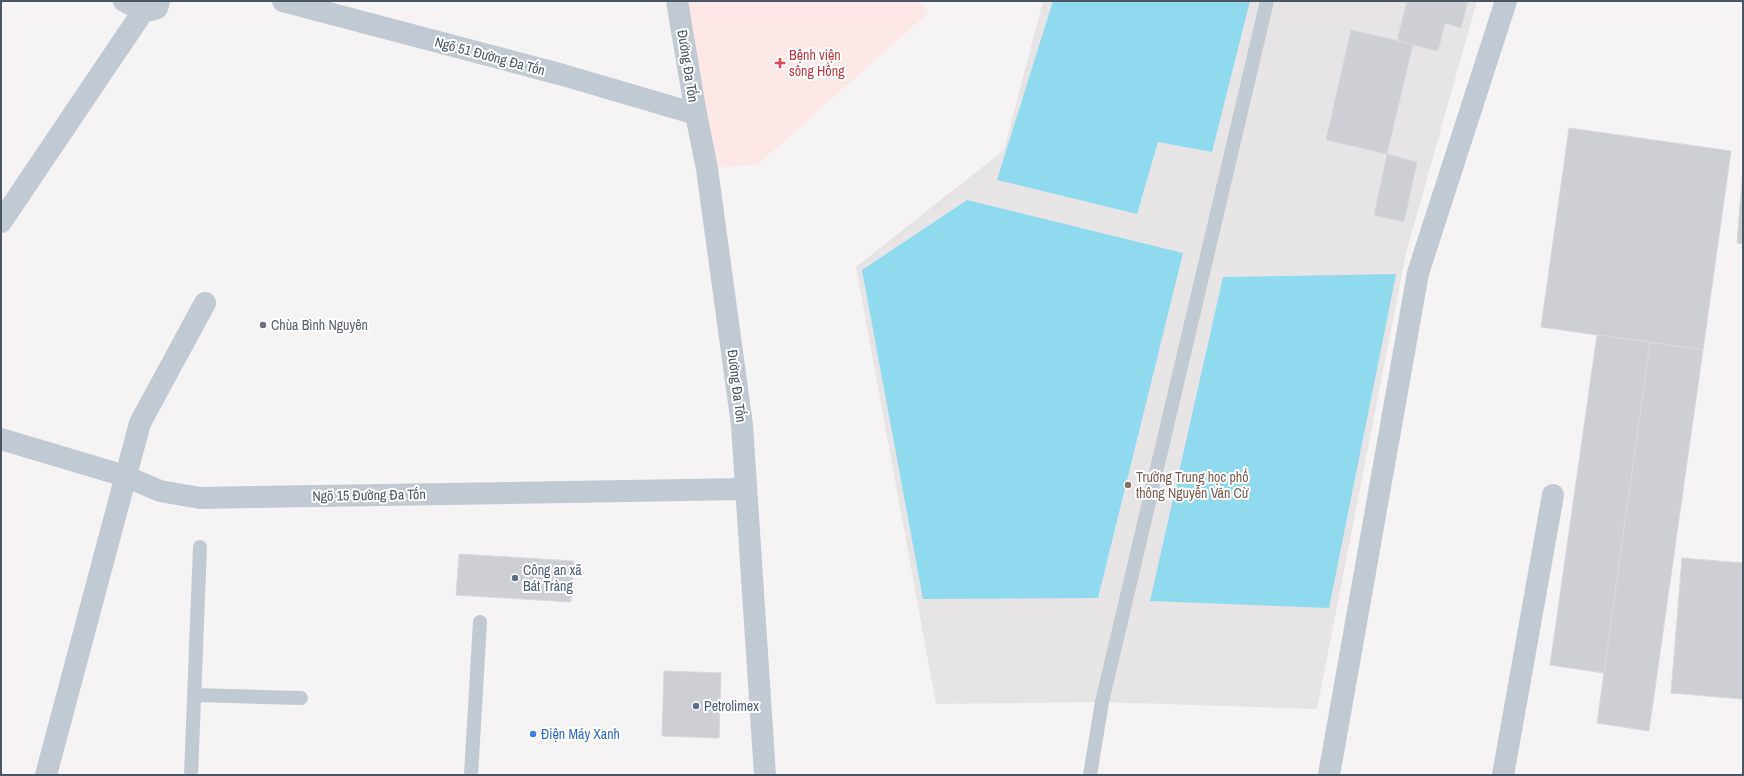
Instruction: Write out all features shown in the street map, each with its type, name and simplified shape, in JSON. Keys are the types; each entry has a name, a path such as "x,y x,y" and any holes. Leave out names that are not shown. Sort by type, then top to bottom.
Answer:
{"street":[{"path":"1,222 152,5 124,1"},
{"name":"Ngõ 51 Đường Đa Tốn","path":"283,1 563,75 696,114"},
{"name":"Đường Đa Tốn","path":"677,1 707,169 742,425 765,775"},
{"path":"1330,775 1418,273 1506,1"},
{"path":"46,775 140,423 205,303"},
{"name":"Ngõ 15 Đường Đa Tốn","path":"1,439 125,476 160,491 200,498 746,489"},
{"path":"1503,775 1552,495"}],"lane":[{"path":"1090,775 1102,702 1267,1"},
{"path":"191,775 200,547"},
{"path":"471,775 480,622"},
{"path":"194,695 301,698"}],"shaded area":[{"name":"Bệnh viện sông Hồng","path":"677,1 918,1 929,12 758,164 707,169"},
{"name":"Trường Trung học phổ thông Nguyễn Văn Cừ","path":"1043,1 1477,1 1406,253 1317,709 1102,702 936,704 856,267 1004,150"}],"water":[{"path":"1053,1 1250,1 1212,152 1158,142 1137,214 997,180"},
{"path":"967,200 1183,253 1098,598 923,599 862,270"},
{"path":"1396,274 1329,608 1150,601 1223,277"}],"building":[{"path":"1407,1 1468,1 1461,28 1445,23 1438,51 1397,41"},
{"path":"1351,30 1413,44 1387,154 1326,140"},
{"path":"1569,128 1731,151 1703,350 1541,327"},
{"path":"1387,154 1417,162 1404,222 1374,215"},
{"path":"1743,169 1743,244 1737,243"},
{"path":"1597,335 1650,342 1604,673 1550,665"},
{"path":"1650,342 1703,350 1649,731 1597,723"},
{"name":"Công an xã Bát Tràng","path":"459,554 574,561 571,602 456,595"},
{"path":"1682,558 1743,563 1743,699 1671,693"},
{"path":"664,671 721,673 719,738 662,736"}],"place":[{"name":"Bệnh viện sông Hồng","path":"780,63"},
{"name":"Chùa Bình Nguyên","path":"263,325"},
{"name":"Trường Trung học phổ thông Nguyễn Văn Cừ","path":"1128,485"},
{"name":"Công an xã Bát Tràng","path":"515,578"},
{"name":"Petrolimex","path":"696,706"},
{"name":"Điện Máy Xanh","path":"533,734"}]}
